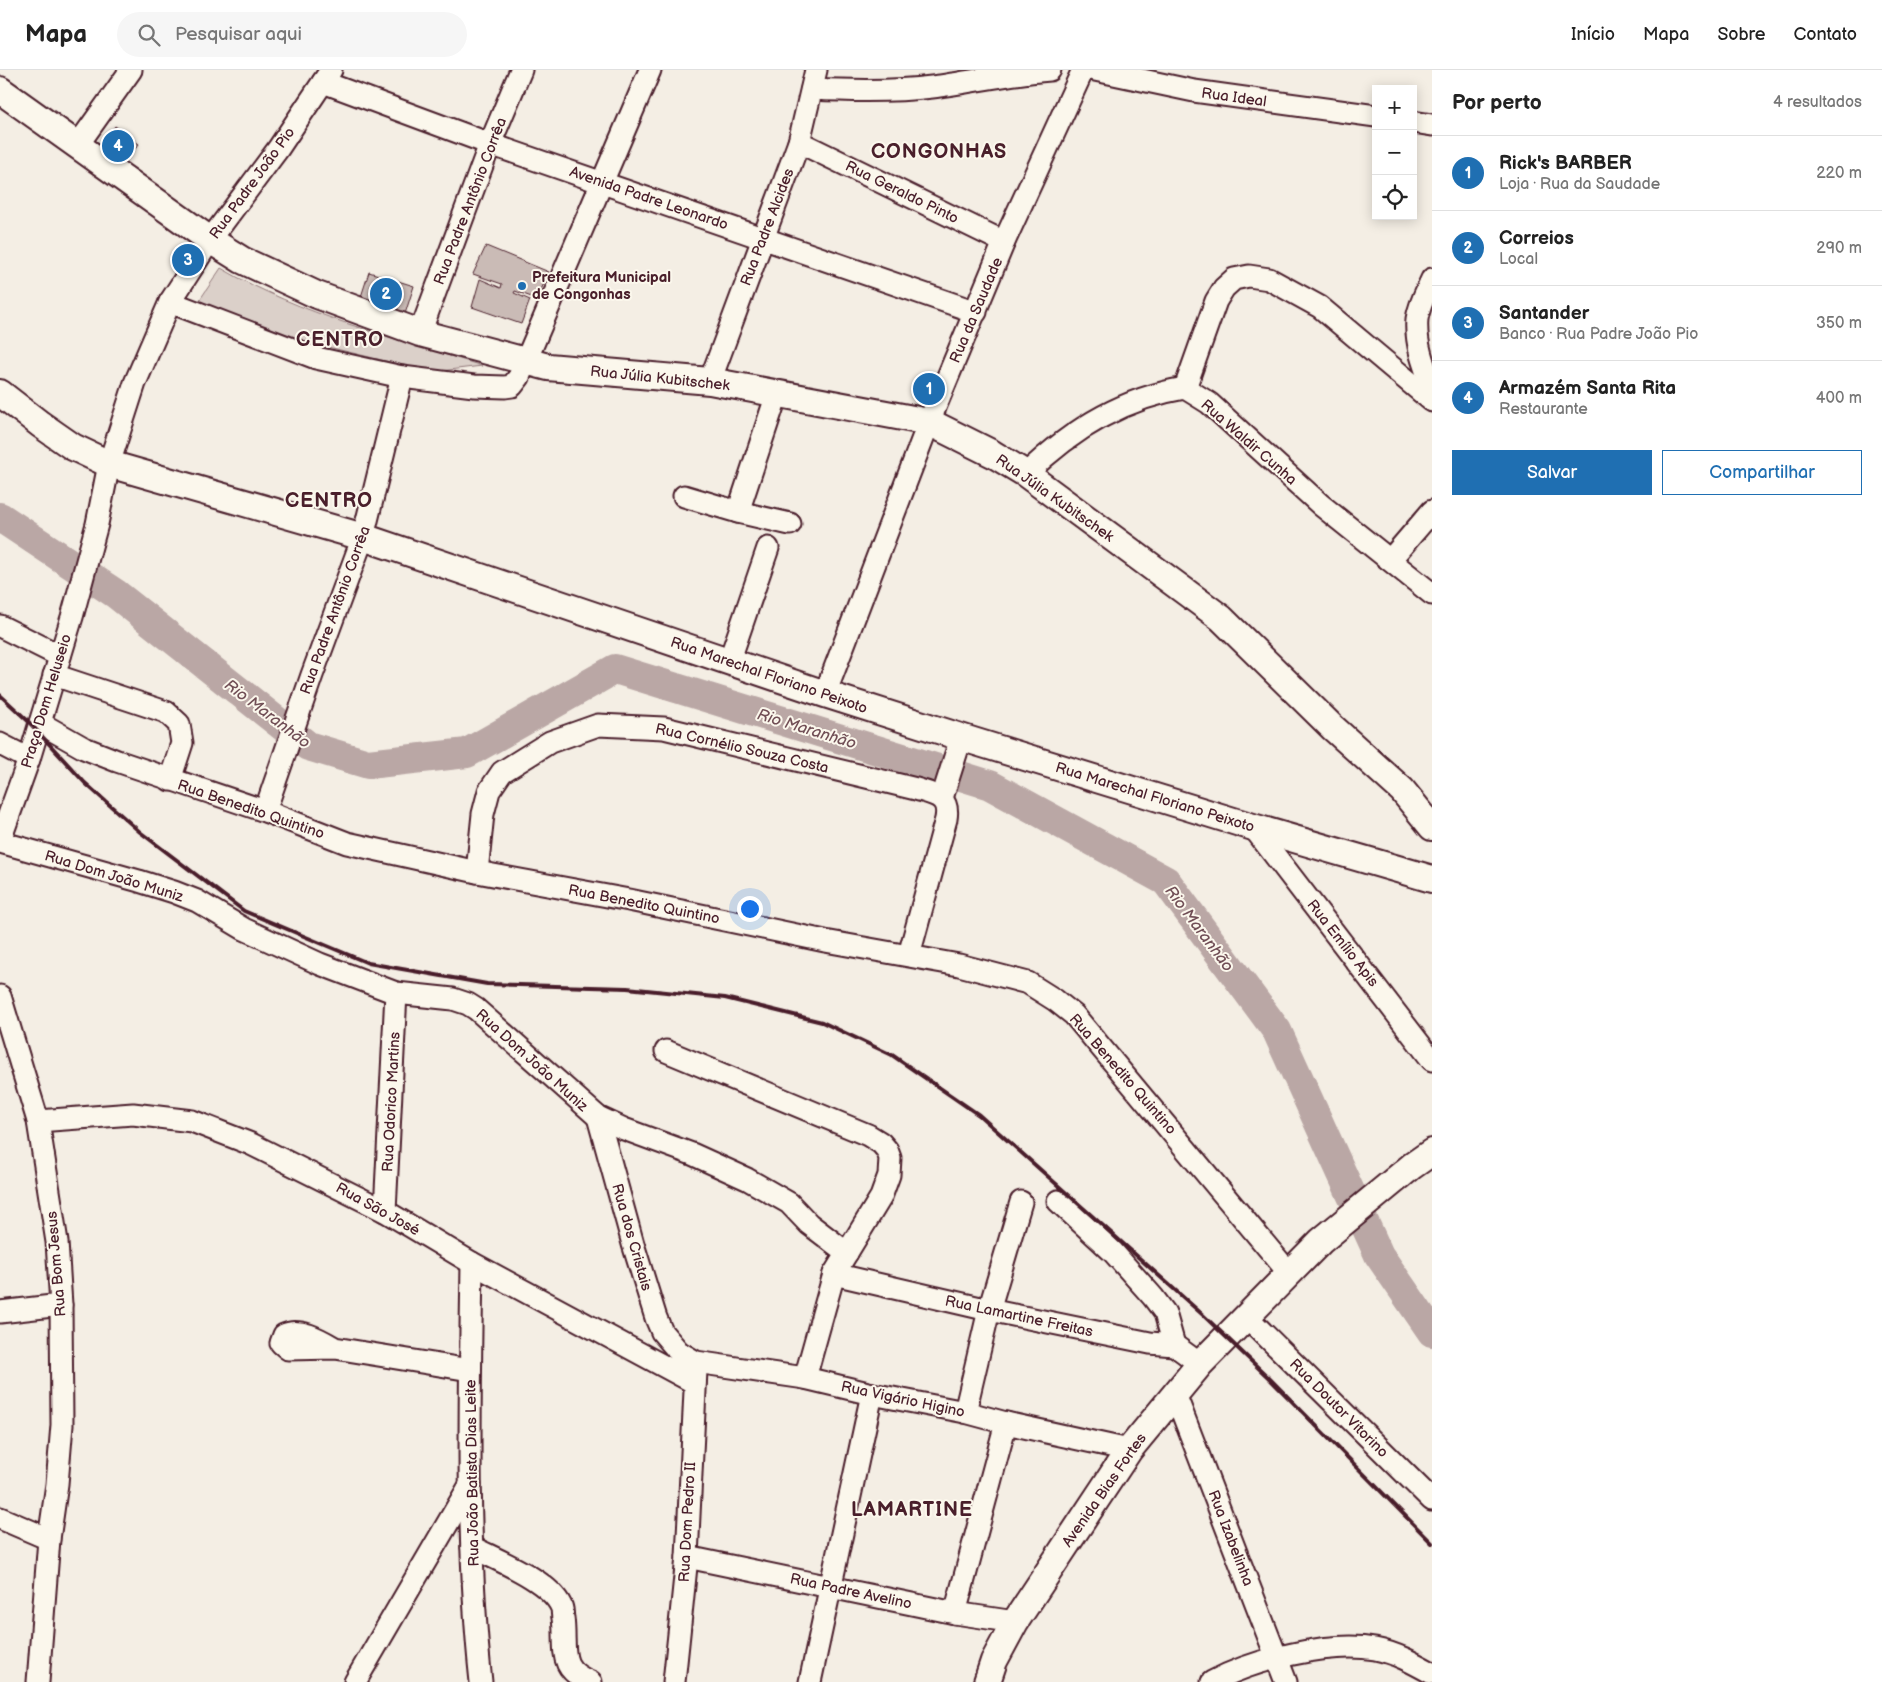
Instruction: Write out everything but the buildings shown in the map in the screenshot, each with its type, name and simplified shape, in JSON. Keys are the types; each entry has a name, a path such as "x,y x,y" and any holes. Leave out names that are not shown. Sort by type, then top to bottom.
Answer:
{"main road":[{"name":"Rua Júlia Kubitschek","path":"0,90 210,240 242,260 317,295 420,334 536,365 710,381 929,422 993,454 1026,474 1221,618 1332,726 1402,790 1432,827"},
{"name":"Rua Marechal Floriano Peixoto","path":"0,393 73,447 109,464 363,538 825,694 959,745 1431,877"},
{"name":"Avenida Bias Fortes","path":"987,1682 994,1662 1015,1622 1129,1450 1175,1394 1200,1364 1321,1241 1422,1159"}],"street":[{"path":"77,146 131,70"},
{"name":"Rua Padre Antônio Corrêa","path":"420,334 490,144 521,70"},
{"path":"170,302 316,358 402,377 474,386 505,388 512,386 536,365 603,181 650,70"},
{"path":"814,80 888,90 932,87 994,76 1050,70"},
{"name":"Rua da Saudade","path":"825,694 929,422 1004,242 1083,70"},
{"name":"Rua Ideal","path":"1095,70 1194,91 1372,115"},
{"name":"Avenida Padre Leonardo","path":"327,76 490,144 603,181 976,312"},
{"name":"Rua Padre João Pio","path":"97,524 109,464 135,383 170,302 210,240 278,149 327,76"},
{"name":"Rua Padre Alcides","path":"710,381 799,142 814,80"},
{"path":"1417,123 1432,125"},
{"name":"Rua Geraldo Pinto","path":"799,142 1004,242"},
{"path":"1185,388 1216,301 1224,288 1234,279 1250,276 1269,279 1320,307 1432,401"},
{"path":"1432,279 1422,300 1417,319 1418,341 1424,367 1432,388"},
{"name":"Rua Padre Antônio Corrêa","path":"265,811 312,675 363,538 402,377"},
{"name":"Rua Waldir Cunha","path":"1026,474 1048,453 1105,414 1147,396 1185,388 1209,404 1321,505 1432,594"},
{"path":"738,512 777,394"},
{"path":"684,496 738,512 790,524"},
{"path":"1390,560 1432,511"},
{"name":"Praça Dom Heluseio","path":"0,841 29,759 72,618 97,524"},
{"path":"729,662 768,548"},
{"path":"0,626 57,666 166,712 179,724 182,743 170,780"},
{"name":"Rua Benedito Quintino","path":"40,723 84,748 170,780 265,811 347,843 477,872 629,900 825,941 959,965 1028,983 1074,1015 1289,1272"},
{"name":"Rua Cornélio Souza Costa","path":"477,872 483,814 489,790 502,772 550,742 598,725 664,728 916,789 945,789"},
{"path":"0,744 29,759"},
{"path":"909,955 946,819 945,789 959,745"},
{"name":"Rua Emílio Apis","path":"1253,827 1432,1060"},
{"name":"Rua Dom João Muniz","path":"0,841 174,892 196,901 244,929 320,964 396,993 453,999 468,1004 598,1117 692,1154 747,1179 789,1203 809,1224 847,1253"},
{"name":"Rua Odorico Martins","path":"385,1211 396,993"},
{"name":"Rua Bom Jesus","path":"0,996 38,1121 57,1242 61,1305 62,1425 57,1484 49,1539 38,1682"},
{"path":"666,1051 868,1135 881,1143 890,1158 889,1175 881,1197 834,1274 805,1378"},
{"name":"Rua São José","path":"38,1121 133,1114 192,1121 252,1144 385,1211 472,1263 695,1383"},
{"name":"Rua dos Cristais","path":"598,1117 633,1244 656,1318 662,1332 687,1357"},
{"path":"1058,1201 1113,1252 1153,1297 1165,1313 1174,1346"},
{"path":"965,1412 989,1310 1021,1202"},
{"name":"Rua João Batista Dias Leite","path":"472,1263 470,1485 481,1682"},
{"name":"Rua Lamartine Freitas","path":"834,1274 989,1310 1150,1343 1174,1346 1200,1364"},
{"path":"0,1312 61,1305"},
{"name":"Rua Doutor Vitorino","path":"1246,1316 1432,1500"},
{"path":"334,1348 470,1370"},
{"name":"Rua Vigário Higino","path":"687,1357 805,1378 872,1394 965,1412 1129,1450"},
{"name":"Rua Dom Pedro II","path":"674,1682 687,1557 695,1383 687,1357"},
{"path":"810,1682 872,1394"},
{"name":"Rua Izabelinha","path":"1175,1394 1286,1682"},
{"path":"955,1614 1006,1423"},
{"path":"354,1682 470,1485"},
{"path":"0,1518 49,1539"},
{"path":"472,1547 527,1575 547,1588 562,1607 565,1655 570,1670 579,1678 591,1682"},
{"name":"Rua Padre Avelino","path":"687,1557 955,1614 1015,1622"},
{"path":"1212,1682 1232,1671 1308,1651 1337,1648 1375,1649 1405,1659 1432,1673"}],"shaded area":[{"path":"221,268 252,285 316,312 482,366 432,372 290,338 199,301"}],"waterway":[{"name":"Rio Maranhão","path":"0,517 116,594 308,746 368,764 467,753 615,669 990,785 1166,881 1277,1031 1379,1255 1432,1332"}],"railway":[{"path":"0,695 27,720 85,783 140,832 244,911 368,963 487,984 627,988 725,998 822,1022 892,1055 979,1115 1203,1315 1269,1378 1432,1543"}],"place":[{"name":"Armazém Santa Rita","path":"118,146"},
{"name":"Santander","path":"188,260"},
{"name":"Prefeitura Municipal de Congonhas","path":"522,286"},
{"name":"Correios","path":"386,294"},
{"name":"Rick's BARBER","path":"929,389"}],"district":[{"name":"CONGONHAS","path":"939,151"},
{"name":"CENTRO","path":"340,339"},
{"name":"CENTRO","path":"329,500"},
{"name":"LAMARTINE","path":"912,1509"}]}
